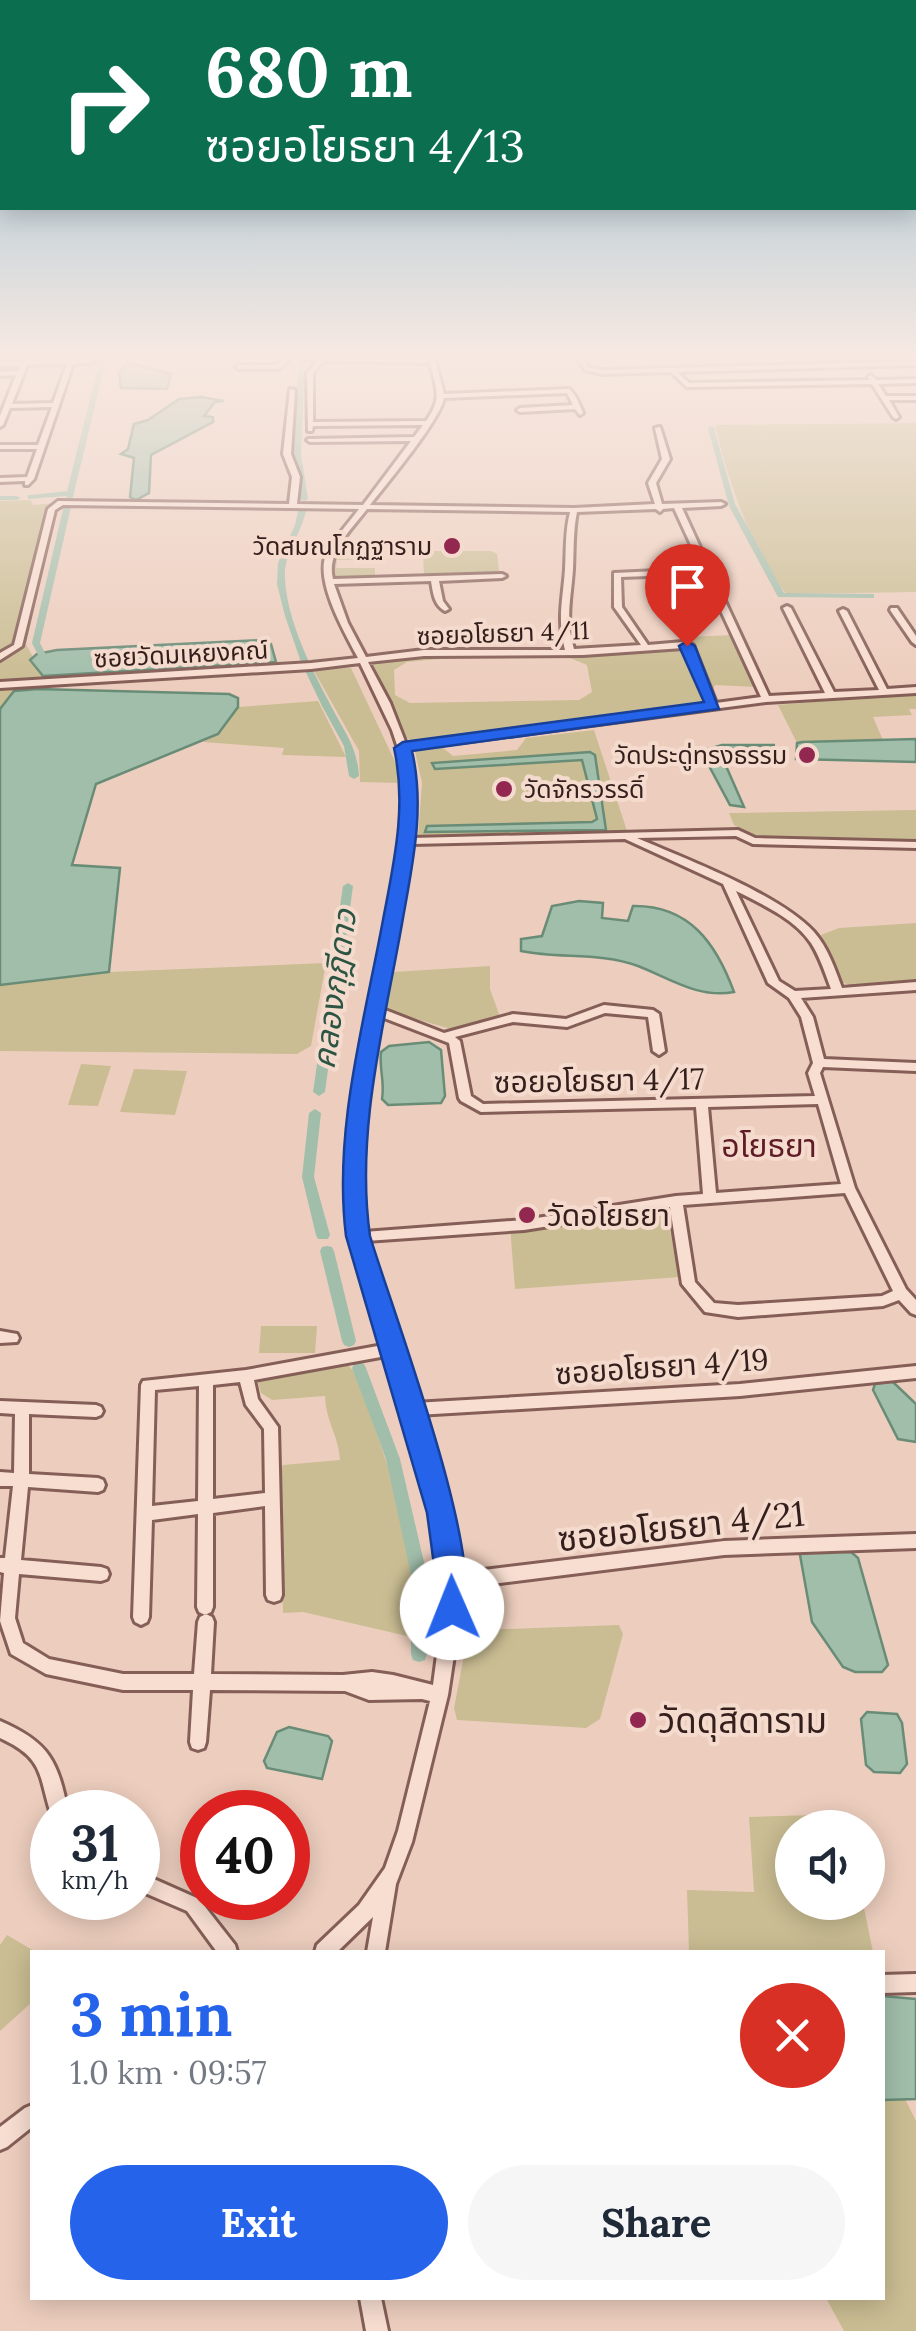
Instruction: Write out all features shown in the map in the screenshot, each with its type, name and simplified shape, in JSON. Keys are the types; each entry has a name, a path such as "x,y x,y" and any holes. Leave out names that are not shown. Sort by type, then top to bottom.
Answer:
{"street":[{"path":"0,480 29,481 34,468"},
{"path":"292,468 296,477 294,504"},
{"path":"326,1950 363,1914 387,1882 399,1855 453,1581 441,1513 358,1236 353,1172 376,1011 407,841 410,781 403,748 328,582 326,568 330,552 396,468"},
{"path":"660,510 652,483 661,468"},
{"path":"0,658 20,641 53,506 79,500 574,510 660,510 722,504"},
{"path":"678,508 710,570 766,699"},
{"path":"570,652 561,605 569,559 566,536 574,510"},
{"path":"644,644 618,607 617,575 710,570"},
{"path":"328,582 502,576"},
{"path":"434,578 445,609"},
{"path":"787,608 830,694"},
{"path":"894,610 916,642"},
{"path":"843,611 884,691"},
{"name":"ซอยอโยธยา 4/11","path":"364,661 457,651 570,652 644,644 690,647 714,706"},
{"name":"ซอยวัดมเหยงคณ์","path":"0,684 364,661"},
{"path":"403,748 766,699 916,690"},
{"path":"407,841 738,833 753,841 916,845"},
{"path":"623,836 728,884 802,926 813,938 838,990"},
{"path":"728,884 774,983 793,995 807,1017 819,1063 814,1073 849,1188 901,1293 916,1308"},
{"path":"793,995 916,986"},
{"path":"376,1011 448,1035 513,1018 567,1023 619,1008 653,1014 660,1051"},
{"name":"ซอยอโยธยา 4/17","path":"448,1035 458,1046 465,1098 481,1108 821,1100"},
{"path":"819,1063 916,1067"},
{"path":"702,1102 710,1198"},
{"path":"358,1236 524,1225 676,1201 849,1188"},
{"path":"676,1201 689,1284 710,1308 738,1311 883,1301 901,1293"},
{"path":"141,1617 145,1391 156,1383 246,1376 393,1348"},
{"name":"ซอยอโยธยา 4/19","path":"412,1408 740,1390 916,1372"},
{"path":"246,1376 251,1401 272,1427 274,1594"},
{"path":"198,1742 205,1614 206,1379"},
{"path":"0,1407 96,1411"},
{"path":"22,1408 21,1481 7,1566 7,1618 18,1648 46,1666 124,1682 343,1682 369,1692 431,1693"},
{"path":"0,1479 98,1485"},
{"path":"143,1514 270,1499"},
{"name":"ซอยอโยธยา 4/21","path":"453,1581 724,1548 916,1541"},
{"path":"7,1566 101,1574"},
{"path":"0,1730 38,1750 50,1768 54,1790"},
{"path":"376,1950 387,1882"},
{"path":"160,1890 193,1904 227,1950"},
{"path":"885,1984 916,1983"},
{"path":"0,2140 30,2116"},
{"path":"371,2300 377,2331"}],"shaded area":[{"path":"133,468 150,468 149,493 136,500 130,497"},
{"path":"916,468 916,592 786,594 742,514 727,469"},
{"path":"31,500 32,505 58,503 26,644 43,676 38,689 14,691 0,709 0,501"},
{"path":"419,542 432,542 432,551 491,551 497,554 500,578 335,581 331,568 336,553 417,550","holes":["376,552 423,552 424,574 375,575 375,568 336,568 337,560 375,559"]},
{"path":"734,635 756,687 715,685 713,690 688,637"},
{"path":"262,640 271,644 276,662 43,676 30,660 37,654 57,650"},
{"path":"685,647 706,703 418,742 406,738 372,662 435,654","holes":["463,657 570,658 587,665 592,692 579,700 410,703 395,695 394,670 407,662"]},
{"path":"351,668 398,768 399,783 360,782 359,751 313,669"},
{"path":"14,691 229,694 238,698 238,707 218,734 96,784 72,865 120,868 109,972 0,985 0,709"},
{"path":"916,693 916,709 909,709 912,715 873,717 883,740 797,743 778,705"},
{"path":"318,701 346,757 282,755 284,748 203,742 218,734 238,707"},
{"path":"594,730 627,831 418,836 422,783 415,751 442,747 453,756 517,750 526,738"},
{"path":"916,739 916,762 796,759 797,743 802,742"},
{"path":"722,745 775,745 719,750 744,807 730,805 701,751"},
{"path":"590,752 595,755 606,830 425,832 427,826 592,822 597,819 582,760 435,769 432,763"},
{"path":"916,810 916,841 753,837 734,825 729,813"},
{"path":"579,901 603,903 602,918 628,921 633,906 653,907 685,920 709,943 734,992 696,990 624,962 521,951 521,939 542,936 552,906"},
{"path":"916,923 916,982 849,985 838,980 821,935 839,928"},
{"path":"326,963 311,1046 297,1054 0,1051 0,986 109,972"},
{"path":"490,966 490,989 500,1017 457,1031 386,1010 393,972"},
{"path":"429,1042 441,1050 445,1096 441,1103 388,1105 382,1099 381,1052 389,1046"},
{"path":"81,1064 111,1066 98,1106 68,1105"},
{"path":"134,1069 187,1071 175,1115 120,1112"},
{"path":"658,1207 666,1212 680,1277 515,1289 510,1227"},
{"path":"261,1326 317,1326 315,1353 259,1353"},
{"path":"348,1365 377,1434 406,1538 412,1605 407,1636 303,1612 283,1613 279,1472 283,1465 340,1460 325,1396 272,1400 261,1393 258,1382 265,1377"},
{"path":"892,1381 916,1404 916,1442 898,1439 873,1390 875,1384"},
{"path":"805,1551 851,1552 858,1558 888,1665 882,1672 855,1672 843,1667 812,1622 800,1555"},
{"path":"619,1625 623,1634 600,1719 586,1728 457,1720 454,1708 468,1635 478,1630"},
{"path":"867,1712 897,1714 902,1723 907,1764 900,1773 874,1772 866,1765 861,1719"},
{"path":"289,1727 328,1736 332,1741 322,1779 267,1768 264,1761 277,1732"},
{"path":"775,1816 775,1920 866,1920 873,1950 689,1950 687,1890 754,1892 749,1817"},
{"path":"7,1935 33,1950 30,2004 0,2031 0,1945"},
{"path":"885,1996 916,1999 916,2099 885,2100"},
{"path":"905,2099 916,2121 916,2331 844,2331 827,2300 885,2300 885,2100"}],"waterway":[{"path":"70,493 76,468"},
{"name":"คลองกุฎีดาว","path":"299,468 304,499"},
{"path":"722,468 732,503"},
{"path":"31,497 70,493"},
{"path":"69,497 70,493"},
{"path":"0,498 17,498"},
{"name":"คลองกุฎีดาว","path":"303,505 299,525 282,563 281,584 306,662 349,746 354,776"},
{"path":"733,506 781,595 871,596"},
{"path":"48,667 36,643 67,507"},
{"name":"คลองกุฎีดาว","path":"319,1092 348,886"},
{"name":"คลองกุฎีดาว","path":"315,1113 308,1177 323,1235"},
{"name":"คลองกุฎีดาว","path":"327,1251 349,1341"},
{"name":"คลองกุฎีดาว","path":"359,1368 393,1459 419,1575 419,1654"}],"place":[{"name":"วัดสมณโกฏฐาราม","path":"452,546"},
{"name":"วัดประดู่ทรงธรรม","path":"807,755"},
{"name":"วัดจักรวรรดิ์","path":"504,789"},
{"name":"วัดอโยธยา","path":"527,1215"},
{"name":"วัดดุสิดาราม","path":"638,1720"}],"district":[{"name":"อโยธยา","path":"769,1145"}],"route":[{"path":"452,1608 453,1581 441,1513 358,1236 353,1197 360,1104 407,841 410,781 403,748 714,706 687,646"}]}
